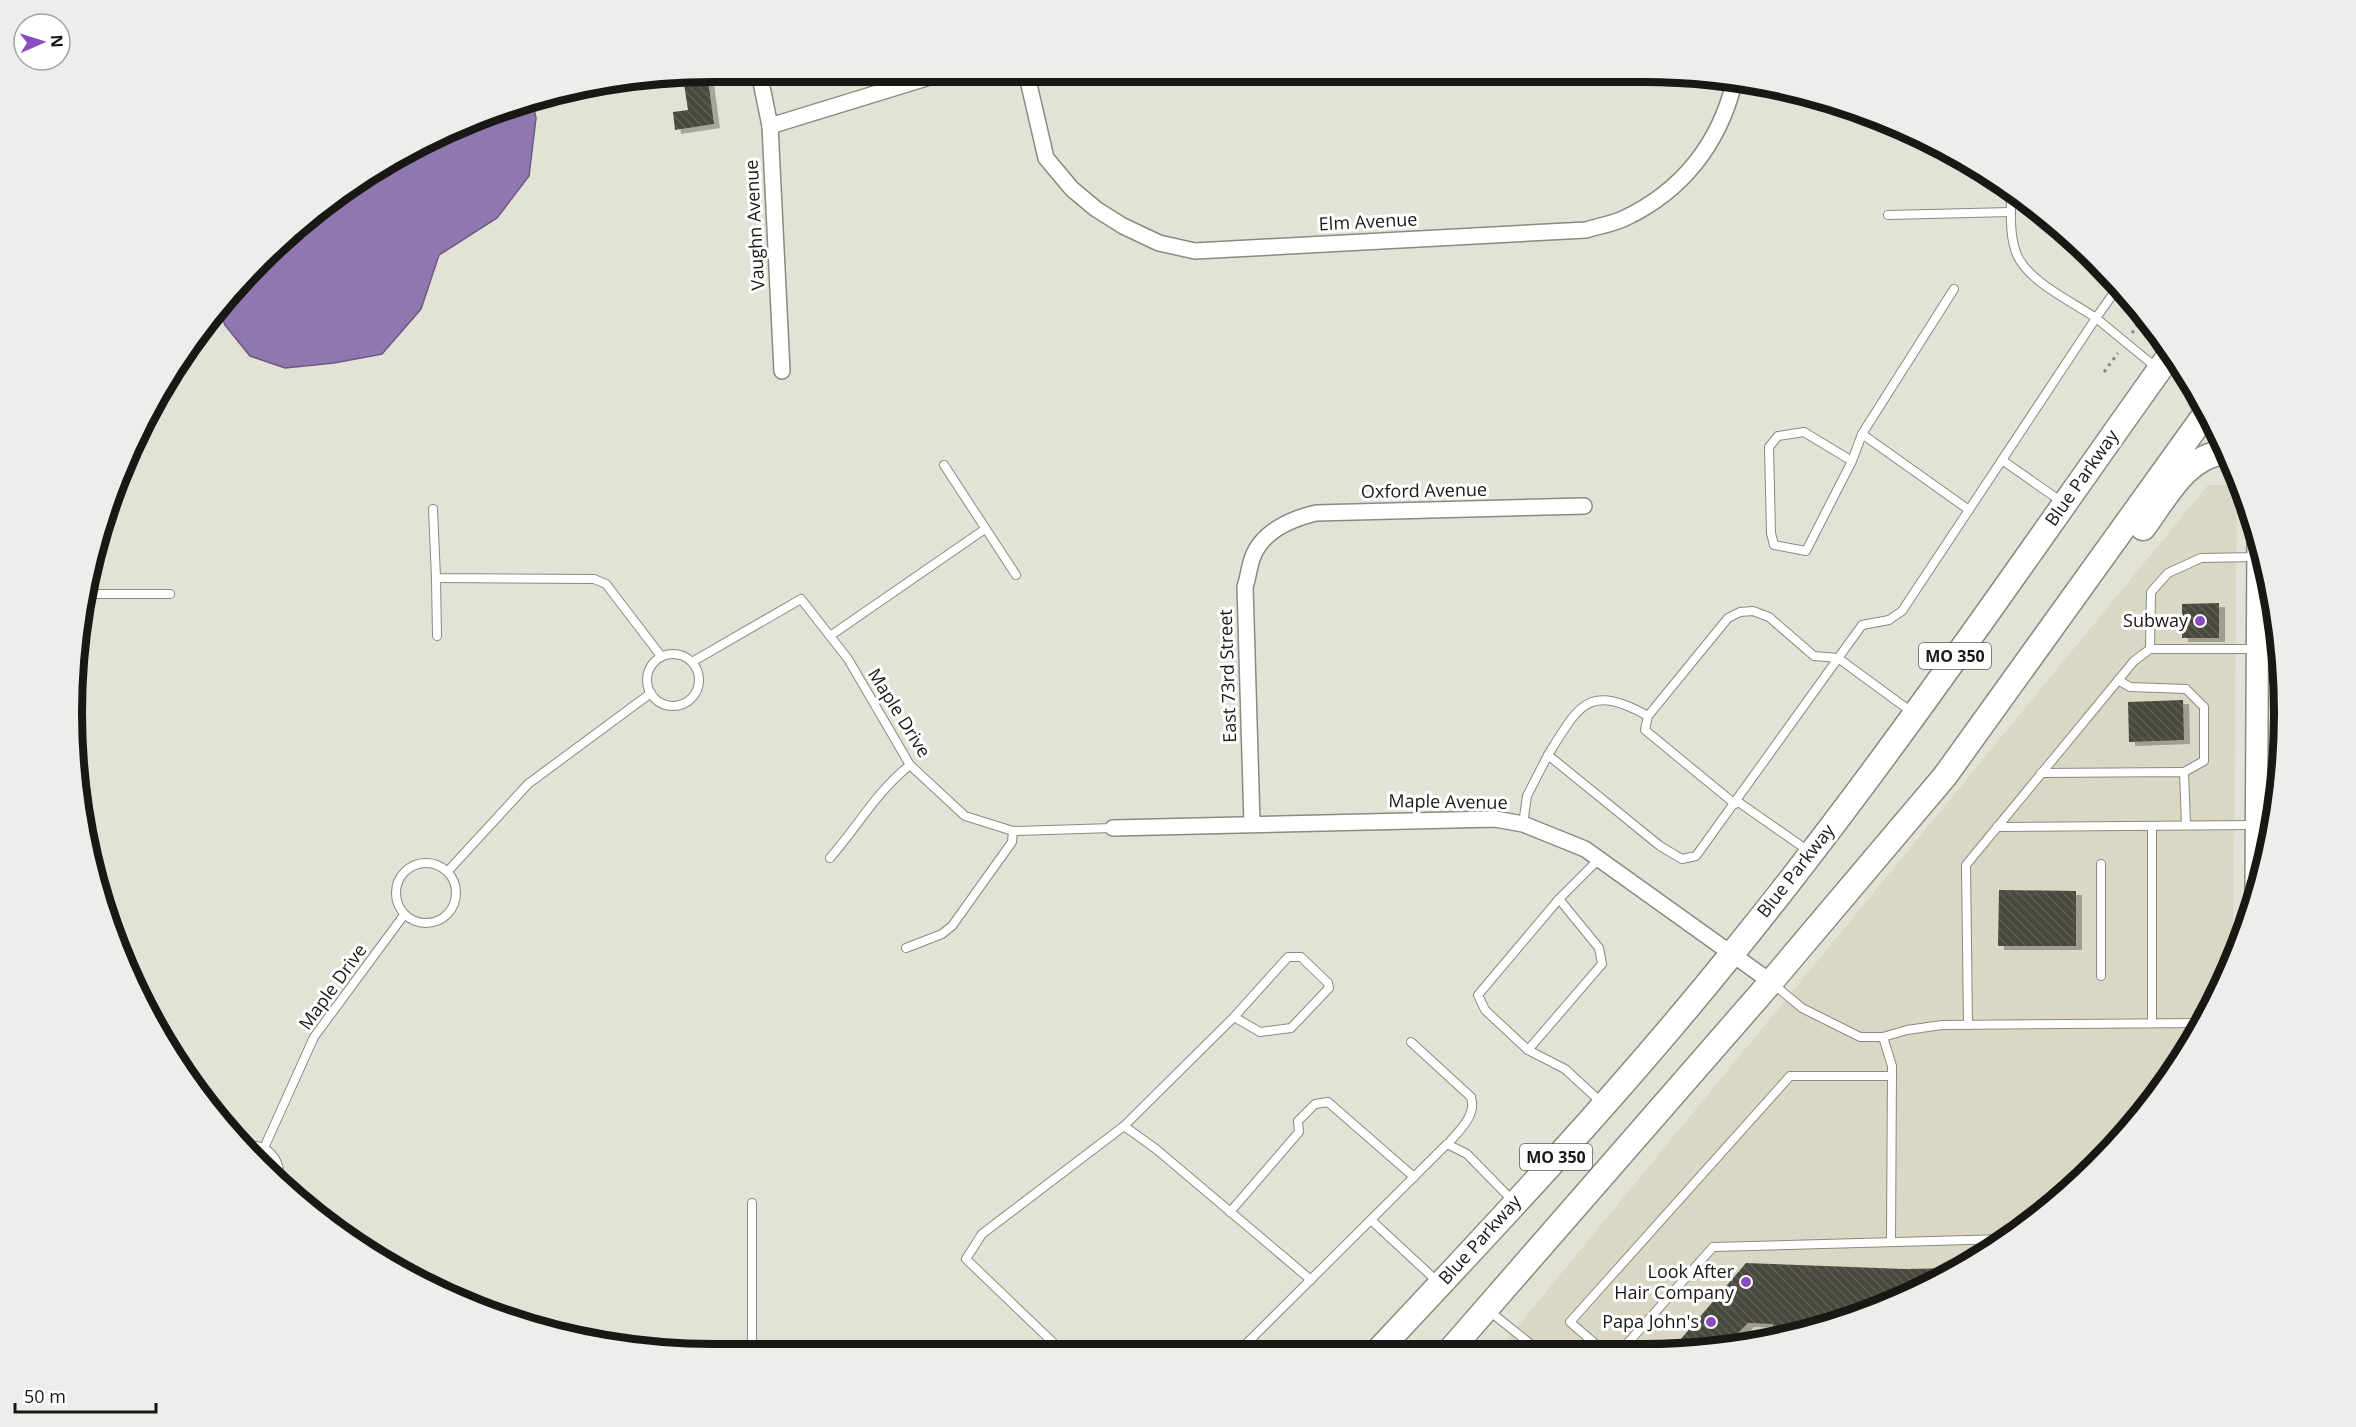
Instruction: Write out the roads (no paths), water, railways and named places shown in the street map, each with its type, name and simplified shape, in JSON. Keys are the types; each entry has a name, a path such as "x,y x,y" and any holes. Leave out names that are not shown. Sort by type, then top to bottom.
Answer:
{"highway":[{"name":"Blue Parkway","path":"1384,1344 1604,1104 1732,955 1914,714 2166,361"},
{"name":"MO 350","path":"1455,1344 1771,982 1945,776 2201,420"},
{"path":"2079,590 2114,563 2186,471 2208,456 2217,454"}],"main road":[{"path":"2256,859 2258,649 2266,625"}],"street":[{"name":"Vaughn Avenue","path":"761,82 770,126 782,371"},
{"path":"770,126 913,82"},
{"name":"Elm Avenue","path":"1028,82 1046,158 1072,189 1096,209 1123,226 1159,243 1195,251 1586,230 1623,219 1658,200 1687,175 1711,144 1728,108 1732,89"},
{"name":"Oxford Avenue","path":"1270,535 1293,519 1316,513 1584,506"},
{"name":"East 73rd Street","path":"1252,823 1245,587 1253,556 1270,535"},
{"name":"Maple Avenue","path":"1113,828 1495,819 1523,824 1585,849 1771,982"}],"lane":[{"path":"2011,202 2016,254 2028,273 2165,361"},
{"path":"1888,215 2011,212"},
{"path":"1852,461 1804,432 1778,436 1769,447 1771,533 1774,545 1806,551 1852,461 1862,434 1954,289"},
{"path":"1548,755 1660,846 1682,859 1696,856 1862,625 1889,620 1902,610 2113,293"},
{"path":"1862,434 1969,510"},
{"path":"2002,460 2064,503"},
{"path":"944,465 1016,575"},
{"path":"434,509 437,636"},
{"path":"830,636 985,529"},
{"path":"2150,649 2151,592 2168,573 2201,558 2253,553"},
{"path":"436,578 594,579 606,584 662,656"},
{"path":"94,594 170,594"},
{"name":"Maple Drive","path":"692,662 801,599 848,659 910,765 965,816 1013,831 1113,828"},
{"path":"1811,852 1736,803 1645,730 1648,716 1728,618 1740,612 1753,611 1769,617 1814,656 1838,658 1914,714"},
{"path":"1968,1024 1966,866 2134,661 2150,649 2258,649"},
{"path":"678,654 692,662 699,678 698,687 688,700 672,705 664,704 651,693 648,676 655,661 662,656 678,654"},
{"path":"2042,773 2184,772 2204,761 2204,707 2186,689 2130,687 2118,680"},
{"path":"448,871 528,783 651,693"},
{"path":"1523,824 1527,796 1572,714 1588,703 1615,700 1648,716"},
{"path":"830,858 849,837 890,781 910,765"},
{"path":"2184,772 2186,825"},
{"path":"1997,828 2256,825"},
{"path":"2152,826 2152,1023"},
{"path":"906,948 942,933 952,926 969,899 1012,842 1013,831"},
{"path":"1599,859 1559,899 1478,995 1485,1010 1528,1050 1564,1069 1604,1104"},
{"path":"422,862 440,866 448,871 454,880 455,901 451,910 443,918 434,923 423,923 413,921 404,915 396,897 396,887 405,871 422,862"},
{"path":"2101,864 2101,976"},
{"path":"1528,1050 1602,964 1599,948 1559,899"},
{"name":"Maple Drive","path":"264,1148 314,1037 404,915"},
{"path":"1055,1344 966,1259 982,1234 1124,1126 1234,1017 1288,957 1301,957 1328,983 1329,988 1291,1028 1260,1032 1234,1017"},
{"path":"1771,982 1802,1008 1860,1037 1883,1037 1931,1026 1968,1024 2192,1023"},
{"path":"1883,1037 1892,1066 1891,1242"},
{"path":"1246,1344 1448,1144 1472,1114 1474,1105 1471,1097 1411,1042"},
{"path":"1595,1344 1570,1322 1790,1076 1892,1076"},
{"path":"1230,1212 1299,1132 1298,1121 1315,1104 1328,1101 1414,1177"},
{"path":"1124,1126 1156,1149 1311,1280"},
{"path":"1448,1144 1467,1154 1515,1202"},
{"path":"253,1145 264,1148 277,1161 280,1172"},
{"path":"752,1203 752,1344"},
{"path":"1371,1220 1440,1284"},
{"path":"1627,1344 1713,1247 1991,1239"},
{"path":"1486,1308 1531,1344"},
{"path":"1249,1341 1252,1344"}],"place":[{"name":"Subway","path":"2200,621"},
{"name":"Look After Hair Company","path":"1746,1282"},
{"name":"Papa John's","path":"1711,1322"}]}
